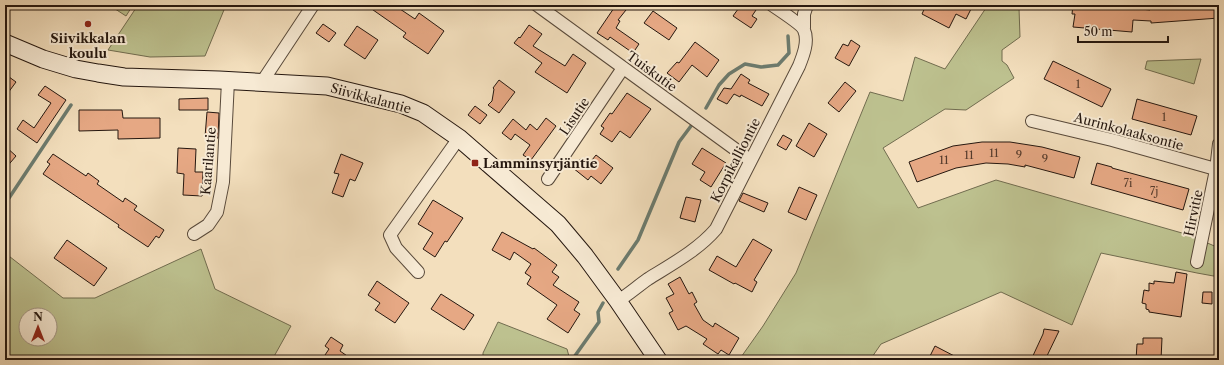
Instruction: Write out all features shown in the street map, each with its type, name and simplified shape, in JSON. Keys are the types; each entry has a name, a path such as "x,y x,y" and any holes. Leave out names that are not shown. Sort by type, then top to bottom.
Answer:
{"main road":[{"name":"Siivikkalantie","path":"5,42 28,53 76,69 124,77 327,86 401,104 423,113 459,138 558,224 585,256 658,360"}],"street":[{"path":"262,82 313,5"},
{"name":"Tuiskutie","path":"537,5 750,160"},
{"path":"772,5 804,28"},
{"name":"Korpikalliontie","path":"618,301 701,244 716,229 805,52 806,37 804,28 804,14 807,5"},
{"name":"Lisutie","path":"548,179 623,68"},
{"name":"Kaarilantie","path":"194,234 208,225 218,212 223,182 228,81"},
{"name":"Aurinkolaaksontie","path":"1032,121 1112,140 1218,170"},
{"path":"418,272 396,248 390,235 459,138"},
{"name":"Hirvitie","path":"1197,262 1218,170 1219,144"}],"green space":[{"path":"109,5 133,5 126,16"},
{"path":"138,5 226,5 205,56 150,57 108,50"},
{"path":"988,5 1045,5 1019,8 1020,37 1002,50 1002,61 1007,65 1014,78 966,110 945,109 883,148 918,208 996,180 1189,235 1219,248 1219,277 1101,253 1072,325 1001,292 881,344 870,360 739,360 763,326 796,273 870,92 903,101 915,57 945,69"},
{"path":"1201,59 1194,84 1145,69 1147,61"},
{"path":"201,249 215,289 291,326 272,360 5,360 5,253 63,298 95,298"},
{"path":"498,322 567,349 570,360 483,360 483,353"}],"building":[{"path":"366,5 394,5 415,19 419,13 444,31 428,54 403,37 406,33"},
{"path":"616,5 630,5 618,20 620,21 616,28 639,44 633,53 610,37 608,40 597,33"},
{"path":"741,5 749,5 756,10 752,16 757,19 751,28 733,16"},
{"path":"926,5 948,5 956,9 958,5 973,5 966,19 956,14 949,28 922,14"},
{"path":"1073,5 1104,5 1150,10 1150,7 1156,5 1218,5 1219,18 1151,23 1151,21 1133,20 1132,32 1073,27 1075,14 1072,14"},
{"path":"653,11 677,28 669,40 644,23"},
{"path":"323,24 336,33 329,42 316,33"},
{"path":"529,25 542,34 533,46 565,66 573,54 586,63 567,93 535,72 542,63 514,43 519,37 520,38"},
{"path":"357,26 378,40 365,59 344,45"},
{"path":"851,40 860,46 849,66 835,58 843,44 848,46"},
{"path":"695,42 719,60 707,77 692,65 679,82 667,73 677,62 679,63"},
{"path":"1053,61 1111,89 1102,107 1044,79"},
{"path":"5,74 16,82 5,97"},
{"path":"741,74 750,80 748,83 769,94 762,106 741,95 740,97 734,94 727,104 717,99 724,88 731,89"},
{"path":"499,80 515,92 499,113 488,105 492,101 493,88"},
{"path":"845,82 856,91 839,112 828,103"},
{"path":"45,86 66,100 37,143 17,129 23,120 34,128 51,103 38,95"},
{"path":"627,93 651,109 630,138 620,131 612,142 600,134 604,128 601,126 610,113 612,114"},
{"path":"208,98 208,110 179,110 179,99"},
{"path":"1137,99 1197,116 1191,135 1132,119"},
{"path":"475,106 487,115 480,124 468,115"},
{"path":"79,110 122,110 123,118 160,118 160,138 118,139 118,130 79,131"},
{"path":"207,112 219,113 218,138 205,137"},
{"path":"546,118 556,126 531,160 523,155 530,145 515,134 511,140 502,133 513,119 526,130 530,124 537,130"},
{"path":"809,123 827,134 814,157 796,146"},
{"path":"783,135 792,140 786,150 777,145"},
{"path":"982,142 1010,142 1042,147 1080,157 1074,178 1025,165 1025,167 1008,164 986,163 956,168 917,182 909,162 953,146"},
{"path":"5,146 16,156 5,169"},
{"path":"178,148 196,149 195,172 203,172 202,196 183,195 184,174 177,173"},
{"path":"702,148 726,163 711,187 700,180 705,172 692,164"},
{"path":"53,154 86,176 88,173 99,181 97,184 123,202 125,198 137,206 134,210 164,230 159,238 156,236 148,247 118,227 119,225 43,174 50,164 47,162"},
{"path":"341,154 363,163 355,181 350,179 343,197 332,193 339,174 334,173"},
{"path":"596,155 613,168 601,184 591,176 588,180 573,168 580,159 588,165"},
{"path":"1097,163 1189,189 1183,210 1091,184"},
{"path":"799,187 817,195 806,220 788,212"},
{"path":"743,193 768,203 764,212 739,201"},
{"path":"686,197 701,200 695,222 680,218"},
{"path":"433,200 463,218 447,242 445,241 435,257 423,249 433,233 418,224"},
{"path":"502,232 533,249 534,248 557,265 552,272 559,277 553,285 579,302 574,310 580,314 568,333 547,319 557,305 527,284 531,277 525,273 531,264 514,252 510,260 492,250"},
{"path":"753,239 772,250 754,280 757,282 752,292 709,270 717,256 736,267"},
{"path":"67,240 107,268 94,286 54,258"},
{"path":"1176,272 1187,274 1181,317 1149,312 1149,310 1146,309 1146,304 1142,303 1144,290 1149,291 1149,283 1154,284 1154,281 1174,283"},
{"path":"680,277 689,294 692,292 697,302 694,304 703,320 713,327 715,323 739,338 729,355 721,350 718,354 703,344 707,339 686,326 678,330 669,313 673,311 666,298 674,294 668,284"},
{"path":"377,281 409,303 395,323 375,310 380,303 368,295"},
{"path":"1203,292 1212,292 1212,304 1202,303"},
{"path":"441,294 474,315 464,330 431,309"},
{"path":"1044,329 1059,331 1045,360 1031,360 1043,334"},
{"path":"331,337 343,345 340,351 353,360 334,360 325,355 329,349 325,346"},
{"path":"1143,338 1162,338 1161,360 1136,360 1137,344 1143,344"},
{"path":"935,346 962,360 928,360"}],"waterway":[{"path":"706,108 719,85 729,74 745,64 761,67 778,65 789,53 788,36"},
{"path":"5,204 71,105"},
{"path":"618,269 638,240 679,142 691,126"},
{"path":"572,360 599,322 598,312 603,303"}],"place":[{"name":"Siivikkalan koulu","path":"88,24"},
{"name":"Lamminsyrjäntie","path":"475,163"}]}
